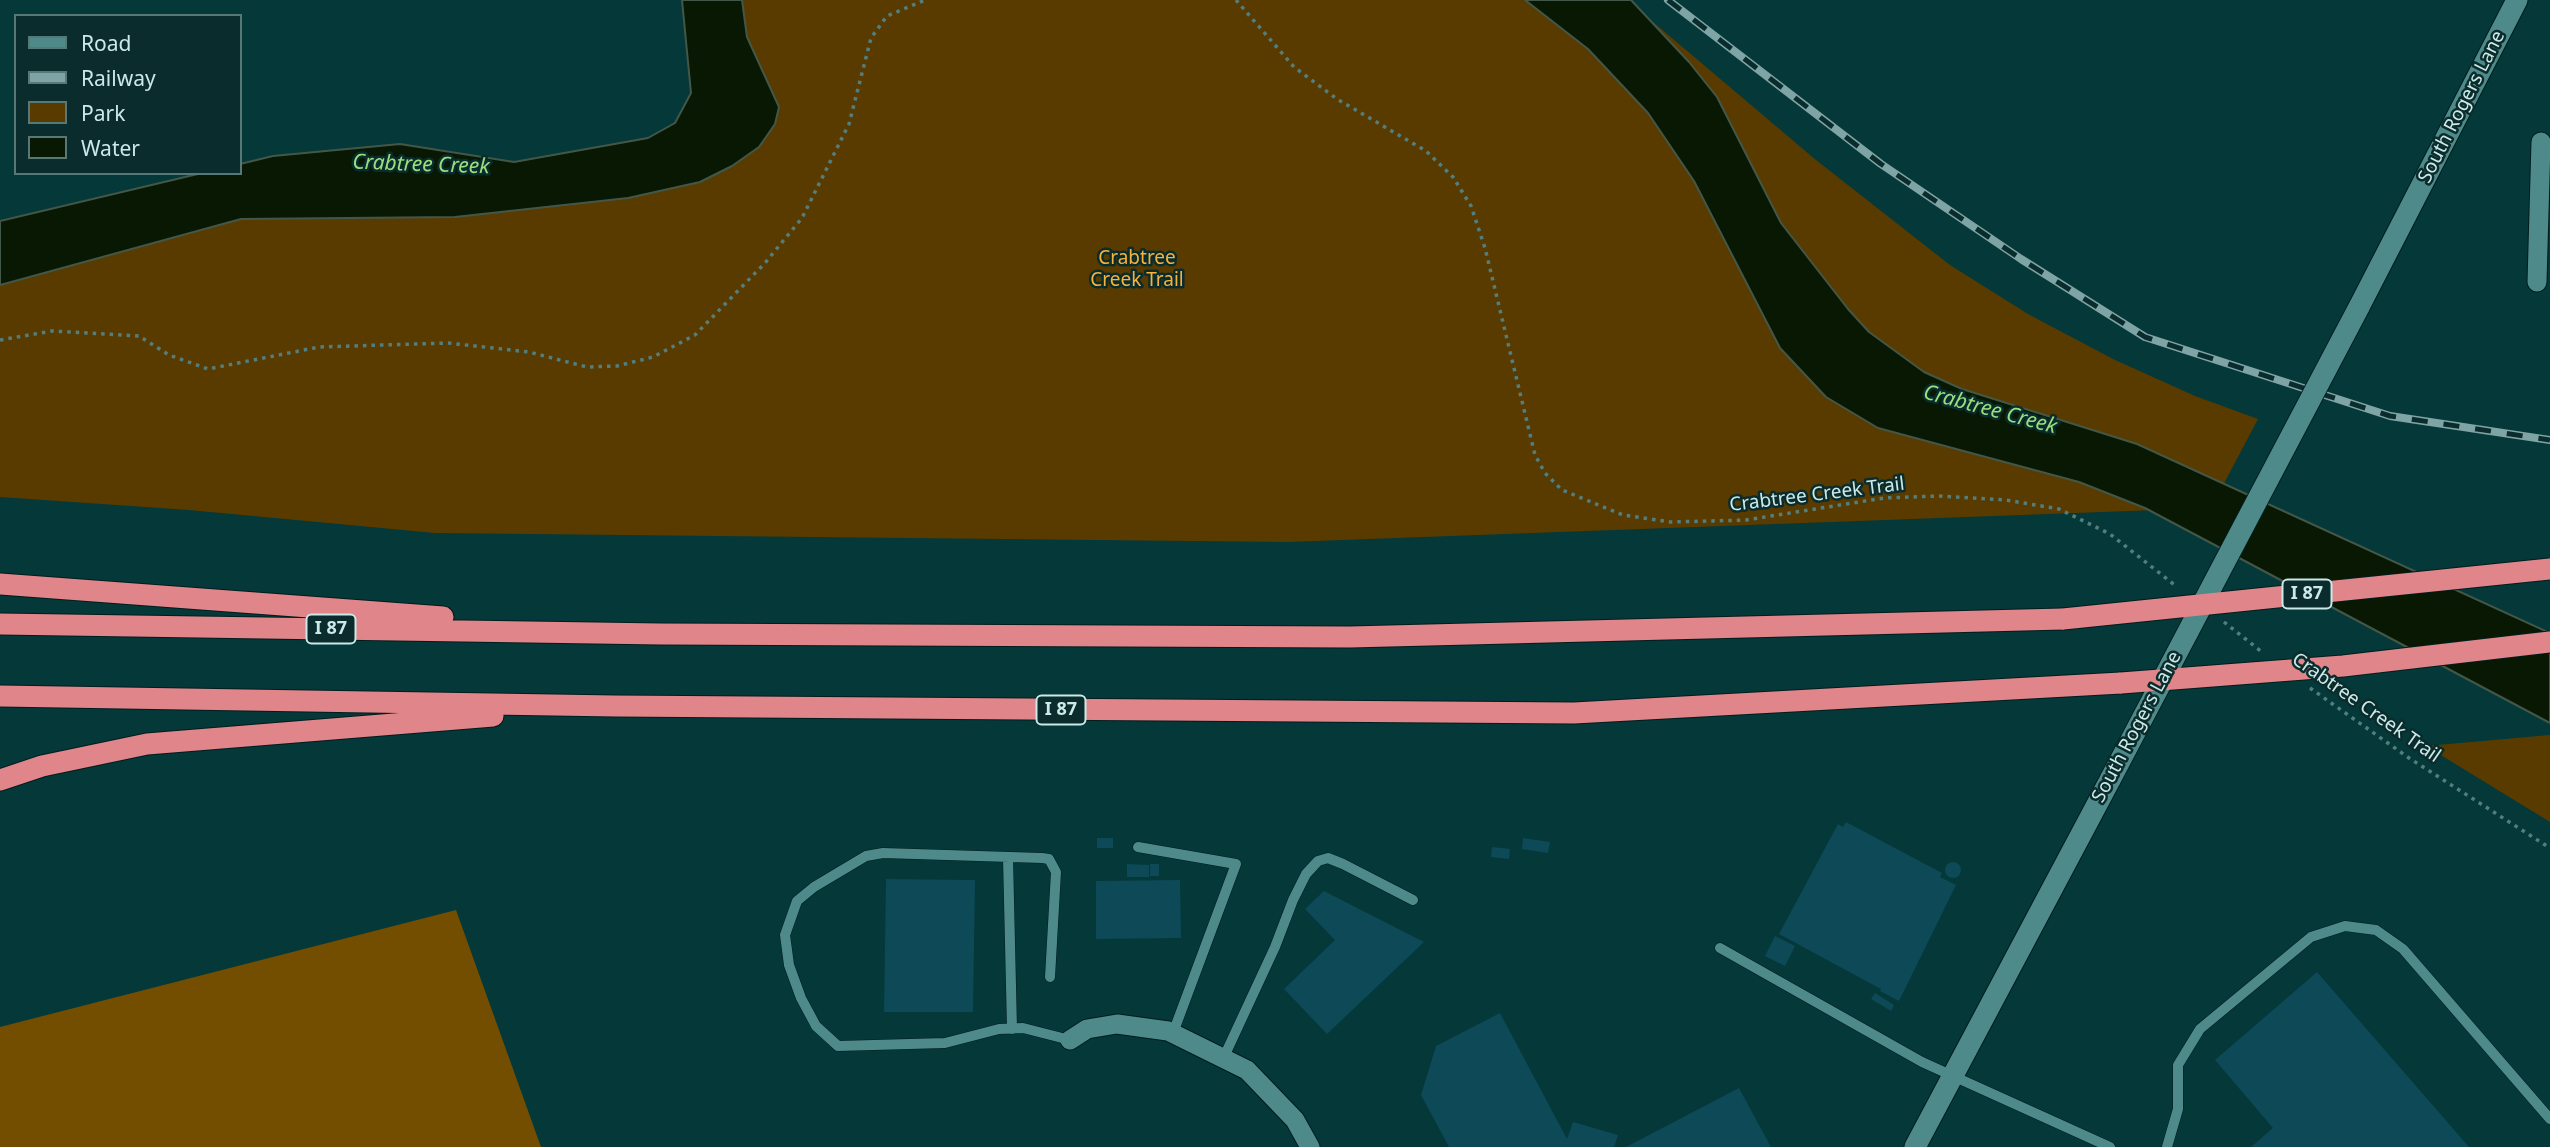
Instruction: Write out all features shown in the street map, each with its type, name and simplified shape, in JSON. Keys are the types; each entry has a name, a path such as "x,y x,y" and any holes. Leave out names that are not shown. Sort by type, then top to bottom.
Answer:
{"highway":[{"name":"I 87","path":"0,624 661,634 1350,637 2063,619 2550,569"},
{"path":"0,584 661,634"},
{"name":"I 87","path":"0,696 615,706 1574,713 2121,683 2343,666 2550,642"},
{"path":"0,780 41,766 147,744 615,706"}],"street":[{"name":"South Rogers Lane","path":"1915,1147 2517,0"},
{"path":"2537,282 2545,192 2541,142"},
{"path":"1070,1040 1087,1029 1117,1024 1173,1033 1247,1070 1295,1120 1310,1147"}],"lane":[{"path":"1138,847 1237,864 1173,1033"},
{"path":"1050,977 1056,872 1049,859 883,853 866,856 814,887 797,901 786,935 789,965 801,998 816,1026 838,1046 945,1043 1023,1028 1070,1040"},
{"path":"1008,858 1012,1029"},
{"path":"1223,1059 1293,900 1306,874 1318,862 1328,858 1413,900"},
{"path":"2167,1147 2178,1109 2178,1065 2200,1029 2311,937 2345,926 2376,930 2403,949 2550,1119"},
{"path":"1720,948 1953,1076 2110,1147"}],"path":[{"path":"0,340 52,331 139,336 169,355 208,369 319,347 448,343 529,352 587,368 617,366 653,357 695,335 765,263 803,218 849,124 871,38 887,16 925,0"},
{"name":"Crabtree Creek Trail","path":"1236,0 1294,68 1337,99 1426,151 1454,177 1471,206 1485,248 1535,455 1545,473 1562,489 1623,515 1671,522 1746,520 1884,498 1938,496 2019,502 2059,509 2110,534 2186,594"},
{"name":"Crabtree Creek Trail","path":"2219,619 2263,653"},
{"name":"Crabtree Creek Trail","path":"2308,686 2409,758 2550,848"}],"green space":[{"name":"Crabtree Creek Trail","path":"719,0 1627,0 1816,160 1950,265 2028,314 2113,359 2195,396 2258,419 2211,508 1288,542 435,533 189,510 0,497 0,228 690,158"},
{"path":"2550,735 2550,822 2426,746"}],"shaded area":[{"path":"456,910 541,1147 0,1147 0,1027"}],"water":[{"name":"Crabtree Creek","path":"682,0 742,0 747,37 779,107 775,124 759,147 732,166 700,182 628,198 455,217 241,219 0,285 0,221 194,175 242,175 242,164 273,156 400,144 514,162 648,138 675,123 691,93"},
{"name":"Crabtree Creek","path":"1525,0 1631,0 1689,62 1717,97 1781,223 1848,309 1869,332 1924,372 1962,389 2137,444 2550,633 2550,723 2145,508 2079,482 1878,428 1826,397 1780,348 1694,181 1648,113 1588,49"}],"building":[{"path":"1846,822 1942,873 1940,877 1956,885 1899,1001 1779,934 1838,824 1843,827"},
{"path":"1097,838 1113,838 1113,848 1097,848"},
{"path":"1523,838 1550,842 1548,853 1522,849"},
{"path":"1492,847 1510,849 1509,859 1491,857"},
{"path":"1953,862 1959,864 1959,876 1953,878 1947,876 1945,870 1947,864"},
{"path":"1127,864 1149,865 1149,877 1127,877"},
{"path":"1150,864 1159,864 1159,876 1150,876"},
{"path":"886,879 975,880 973,1012 884,1012"},
{"path":"1180,880 1181,938 1096,939 1096,881"},
{"path":"1324,891 1424,942 1327,1034 1284,989 1335,940 1305,909"},
{"path":"1775,936 1795,946 1785,966 1765,956"},
{"path":"2317,972 2469,1147 2251,1147 2273,1128 2215,1060"},
{"path":"1875,993 1894,1005 1891,1011 1871,999"},
{"path":"1500,1013 1567,1139 1573,1122 1618,1135 1614,1147 1449,1147 1421,1095 1436,1046"},
{"path":"1739,1088 1771,1147 1626,1147"}],"railway":[{"path":"1668,0 1881,164 2021,259 2145,337 2390,416 2550,440"}]}
